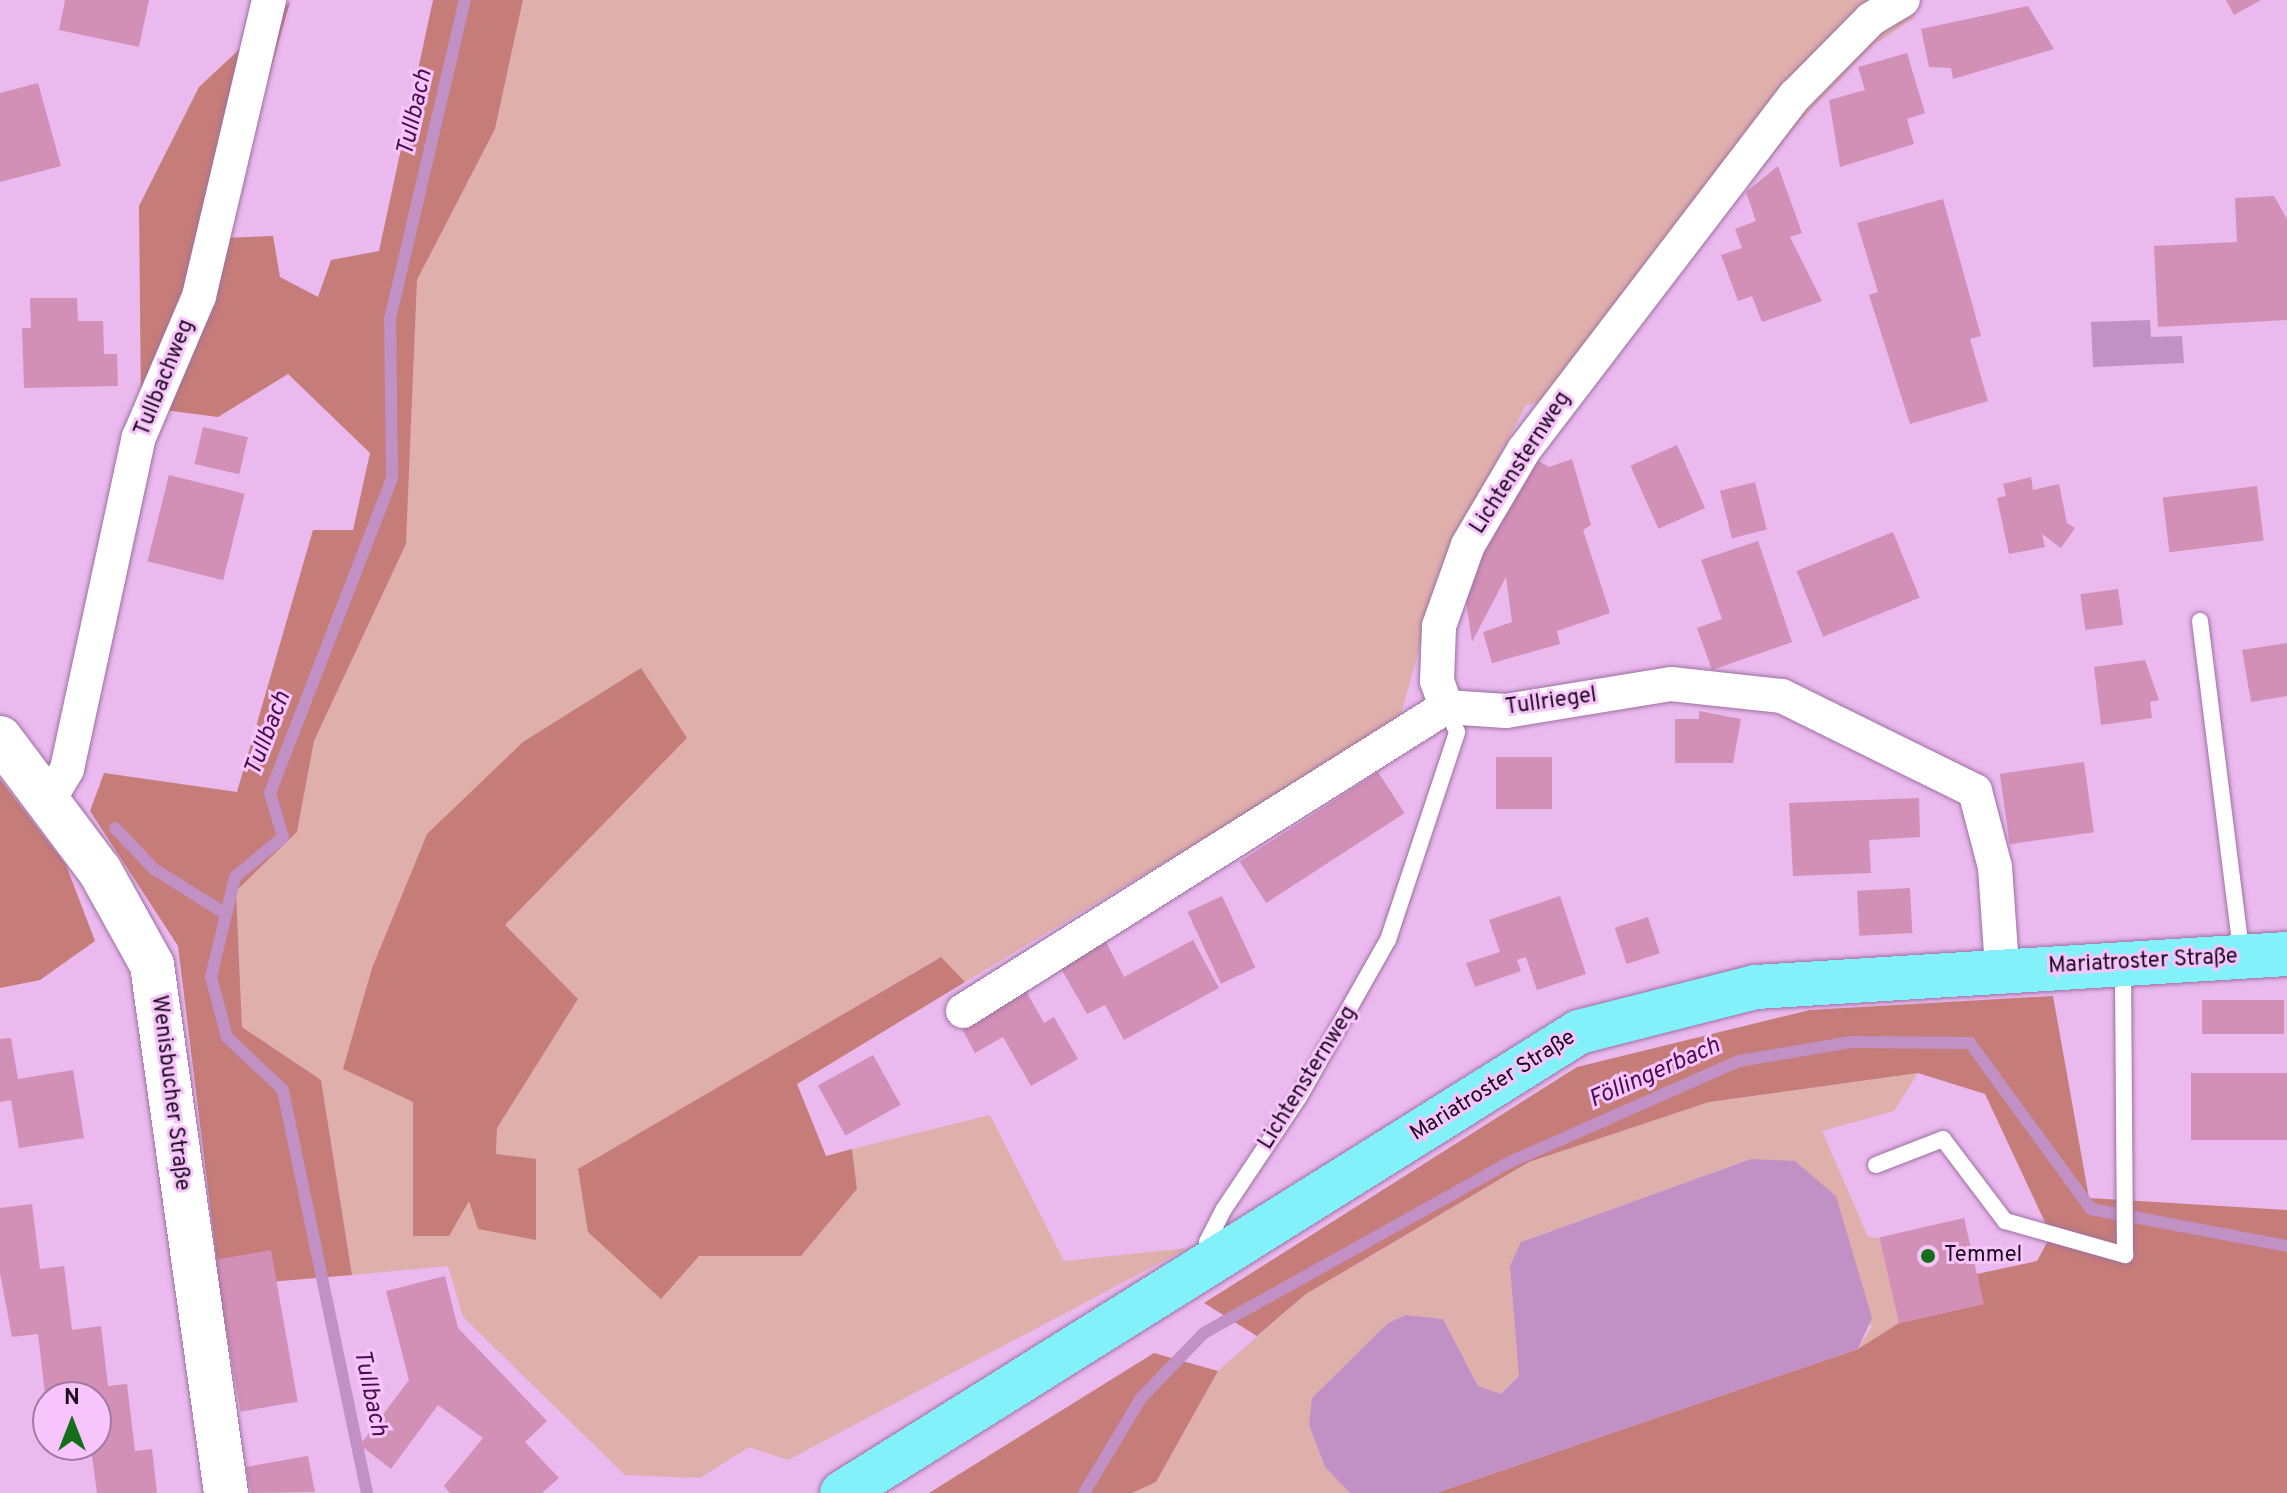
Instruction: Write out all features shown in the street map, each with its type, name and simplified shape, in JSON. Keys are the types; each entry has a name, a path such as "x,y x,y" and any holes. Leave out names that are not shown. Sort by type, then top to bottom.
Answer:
{"main road":[{"name":"Mariatroster Straße","path":"842,1493 1212,1268 1579,1032 1756,987 2002,968 2287,954"}],"street":[{"name":"Tullbachweg","path":"48,801 67,769 139,437 199,296 269,0"},
{"name":"Lichtensternweg","path":"1446,707 1437,681 1439,626 1468,545 1524,450 1795,96 1871,19 1903,0"},
{"name":"Tullriegel","path":"1446,707 1506,711 1671,684 1729,687 1782,696 1884,741 1975,791 1995,867 2002,968"},
{"path":"963,1011 1446,707"},
{"name":"Wenisbucher Straße","path":"0,738 107,881 152,965 226,1493"}],"lane":[{"path":"2200,621 2242,958"},
{"name":"Lichtensternweg","path":"1212,1268 1207,1242 1224,1209 1299,1097 1388,940 1457,732 1446,707"},
{"path":"1876,1165 1943,1139 2005,1221 2125,1255 2128,1184 2123,964"}],"shaded area":[{"path":"433,0 523,0 495,129 417,280 406,544 314,741 297,832 236,891 242,1027 321,1080 352,1275 220,1286 178,946 90,811 104,773 237,792 313,530 353,530 370,453 288,374 218,417 141,407 139,206 199,87 290,2 222,238 273,236 280,277 318,297 331,260 379,251"},
{"path":"523,0 1910,0 1915,17 1872,46 1800,121 1579,396 1526,405 1442,567 1399,721 965,982 940,957 578,1170 699,1256 801,1256 857,1189 852,1149 990,1115 1064,1261 1188,1248 788,1460 749,1447 700,1478 625,1475 463,1317 448,1266 352,1275 321,1080 242,1027 236,891 297,832 314,741 406,544 417,280 495,129","holes":["686,738 505,925 578,999 497,1127 496,1155 469,1200 413,1236 413,1102 344,1069 372,968 427,834"]},
{"path":"2150,320 2151,337 2182,336 2184,363 2093,367 2091,322"},
{"path":"641,668 687,738 505,925 578,999 497,1128 496,1154 536,1159 536,1240 478,1229 469,1201 449,1236 413,1236 413,1102 343,1069 372,968 427,834 523,742"},
{"path":"0,779 66,865 95,941 40,980 0,988"},
{"path":"941,957 965,982 797,1084 826,1156 852,1149 857,1189 801,1256 699,1256 661,1299 588,1232 578,1169"},
{"path":"2053,996 2089,1198 2287,1210 2287,1493 1436,1493 1858,1349 1899,1323 1983,1304 1977,1274 2037,1261 2051,1235 1985,1094 1918,1073 1709,1102 1529,1162 1306,1294 1257,1336 1204,1303 1577,1067 1810,1010"},
{"path":"1918,1073 1894,1111 1822,1131 1868,1237 1879,1238 1899,1323 1858,1349 1872,1326 1751,1159 1521,1242 1519,1376 1501,1394 1478,1386 1443,1319 1406,1315 1388,1323 1309,1425 1325,1467 1350,1493 1132,1493 1156,1482 1218,1371 1306,1294 1529,1162 1709,1102"},
{"path":"1751,1159 1795,1161 1836,1196 1872,1318 1858,1349 1436,1493 1350,1493 1325,1467 1309,1425 1312,1398 1388,1323 1406,1315 1443,1319 1478,1386 1501,1394 1519,1376 1510,1266 1521,1242"},
{"path":"1154,1353 1218,1371 1156,1482 1132,1493 929,1493"}],"building":[{"path":"65,0 149,0 139,47 59,30"},
{"path":"2226,0 2261,0 2234,15"},
{"path":"2028,6 2054,49 1953,79 1951,68 1929,67 1921,29"},
{"path":"1907,53 1925,113 1907,119 1914,144 1840,167 1829,100 1865,90 1858,67"},
{"path":"38,83 61,166 0,182 0,93"},
{"path":"1778,166 1802,233 1790,237 1822,301 1762,322 1752,296 1738,301 1721,255 1742,248 1735,229 1756,221 1746,192"},
{"path":"2274,196 2287,219 2287,320 2158,327 2154,246 2237,242 2235,198"},
{"path":"1943,199 1981,336 1970,339 1988,401 1910,424 1869,295 1878,292 1857,223"},
{"path":"30,298 77,298 78,321 103,321 104,354 117,354 118,386 24,388 22,328 31,328"},
{"path":"203,427 248,437 239,474 194,464"},
{"path":"1677,445 1705,508 1658,529 1630,466"},
{"path":"1535,459 1549,467 1572,459 1591,525 1583,530 1610,613 1557,631 1560,644 1492,663 1483,632 1512,622 1506,577 1472,642 1464,588"},
{"path":"169,475 245,494 223,580 147,561"},
{"path":"2031,477 2033,490 2059,484 2067,523 2075,528 2061,548 2042,534 2045,547 2009,554 1997,498 2006,496 2003,484"},
{"path":"1755,482 1767,530 1732,538 1720,491"},
{"path":"2257,486 2264,541 2169,552 2163,498"},
{"path":"1893,532 1920,598 1823,637 1797,571"},
{"path":"1758,541 1792,642 1712,670 1697,628 1722,619 1701,560"},
{"path":"2118,589 2123,625 2085,630 2080,594"},
{"path":"2287,643 2287,696 2251,702 2242,650"},
{"path":"2145,660 2159,700 2150,702 2152,718 2101,725 2094,667"},
{"path":"1699,711 1741,719 1733,763 1675,763 1675,719 1699,719"},
{"path":"1496,757 1552,757 1552,809 1496,809"},
{"path":"2084,762 2094,832 2010,844 2000,774"},
{"path":"1378,772 1405,813 1266,903 1240,862"},
{"path":"1919,798 1920,837 1869,840 1871,873 1793,876 1789,803"},
{"path":"1910,888 1912,933 1859,936 1857,891"},
{"path":"1222,896 1255,968 1221,984 1188,912"},
{"path":"1560,896 1586,974 1537,990 1526,957 1517,960 1521,971 1475,987 1466,963 1500,952 1489,920"},
{"path":"1648,917 1660,953 1626,964 1615,928"},
{"path":"1105,940 1124,977 1193,940 1219,988 1124,1040 1105,1005 1087,1014 1059,965"},
{"path":"1026,991 1044,1023 1054,1017 1078,1059 1031,1086 1003,1037 975,1053 961,1027"},
{"path":"2202,1000 2284,1000 2284,1034 2202,1034"},
{"path":"11,1038 18,1079 73,1070 84,1138 19,1148 11,1100 0,1102 0,1039"},
{"path":"873,1055 901,1105 846,1135 818,1086"},
{"path":"2191,1073 2287,1073 2287,1140 2191,1140"},
{"path":"32,1204 40,1269 64,1266 72,1330 101,1326 107,1381 43,1381 38,1334 12,1337 0,1273 0,1208"},
{"name":"Temmel","path":"1964,1218 1984,1304 1899,1323 1879,1238"},
{"path":"271,1250 298,1402 241,1412 214,1260"},
{"path":"445,1276 458,1328 547,1421 525,1442 559,1478 542,1493 450,1493 444,1486 483,1438 438,1405 391,1469 360,1445 409,1380 386,1291"},
{"path":"127,1384 135,1451 152,1449 157,1493 97,1493 93,1461 112,1461 112,1386"},
{"path":"308,1456 315,1492 251,1493 246,1467"}],"waterway":[{"name":"Tullbach","path":"367,1493 283,1090 227,1037 211,977 235,877 283,837 270,793 392,479 390,319 465,0"},
{"path":"115,828 154,869 226,914"},
{"name":"Föllingerbach","path":"1084,1493 1141,1398 1204,1333 1510,1162 1739,1061 1851,1042 1970,1043 2091,1209 2287,1246"}],"place":[{"name":"Temmel","path":"1928,1256"}]}
